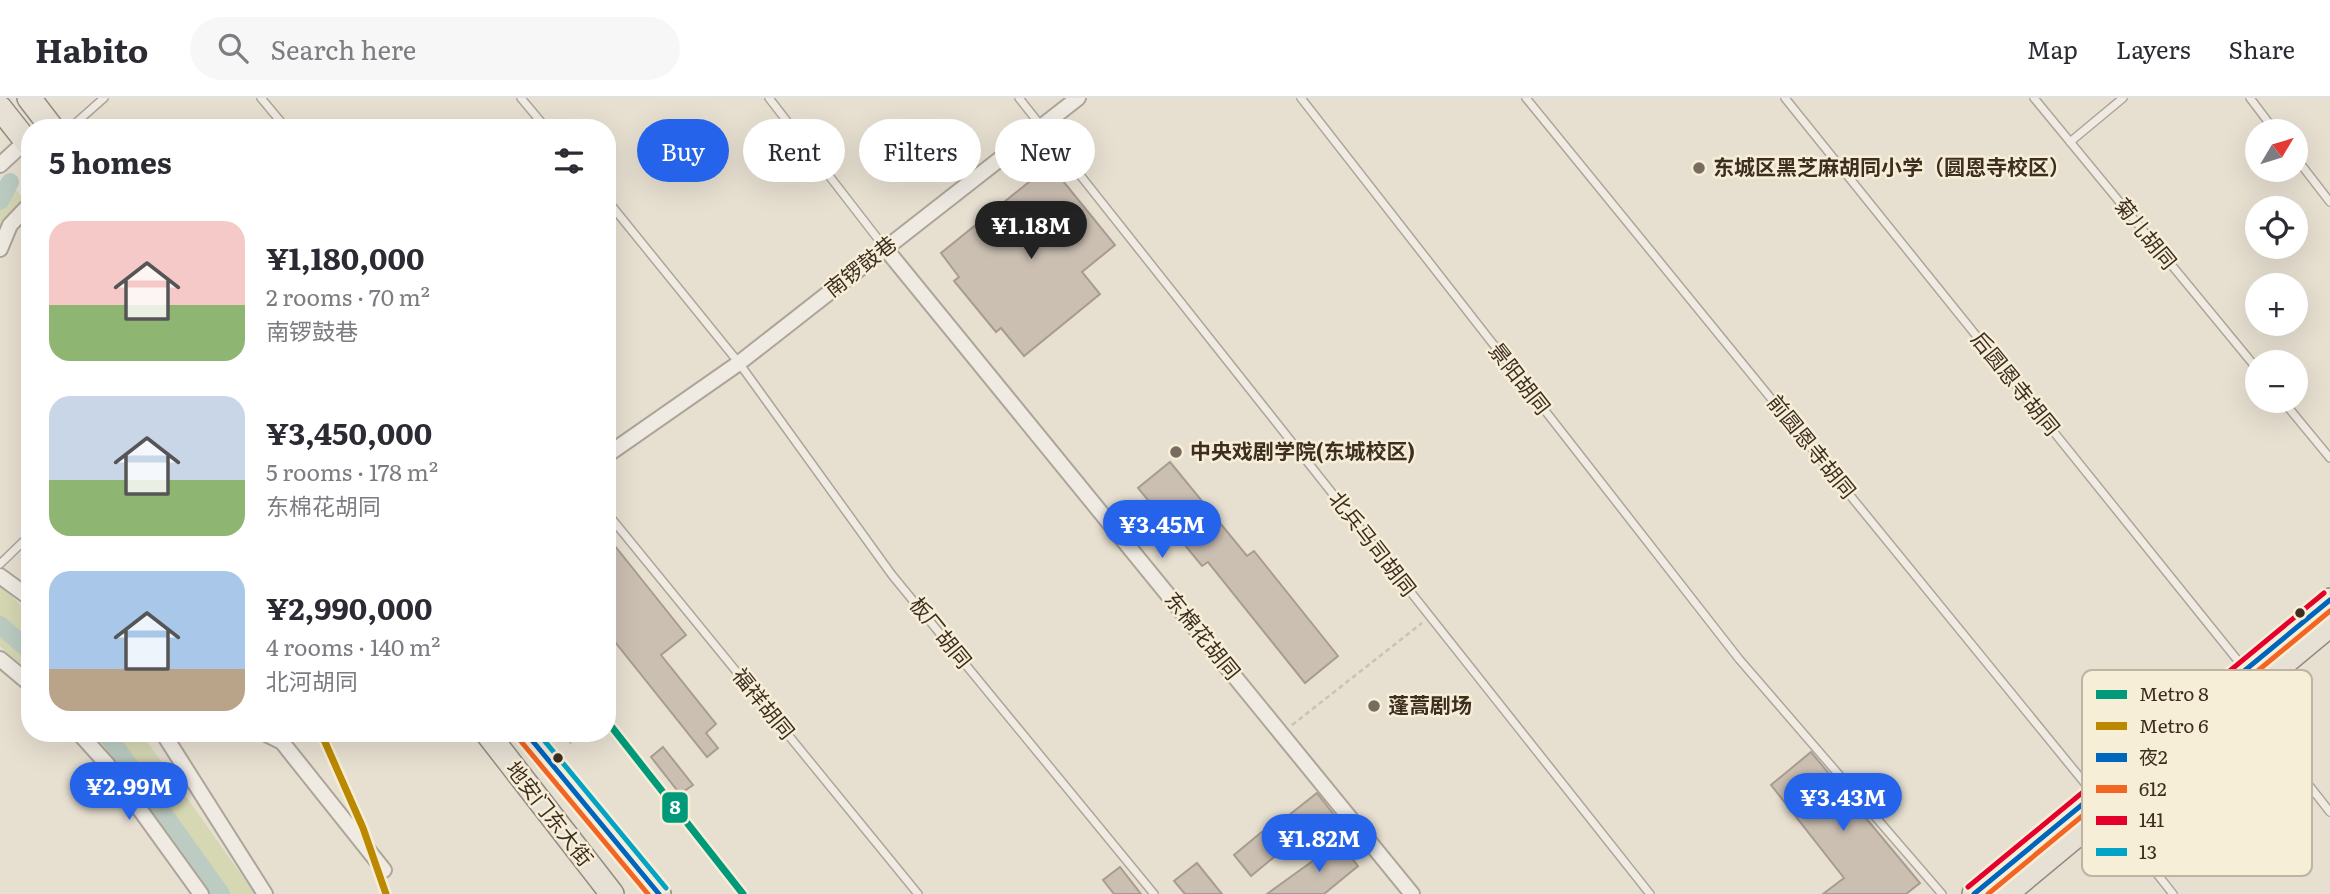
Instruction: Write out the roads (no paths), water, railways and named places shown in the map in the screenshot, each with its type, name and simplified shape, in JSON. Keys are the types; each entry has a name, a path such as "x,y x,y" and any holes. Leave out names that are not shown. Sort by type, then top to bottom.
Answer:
{"main road":[{"path":"29,98 45,119"},
{"path":"0,108 21,134"},
{"path":"2246,670 2330,600"},
{"path":"2275,670 2330,625"},
{"name":"地安门东大街","path":"494,742 612,894"},
{"name":"地安门东大街","path":"533,742 659,894"},
{"path":"1975,894 2082,817"},
{"path":"2006,894 2082,821"}],"street":[{"name":"南锣鼓巷","path":"1053,119 1078,98"},
{"path":"0,165 21,148"},
{"name":"南锣鼓巷","path":"616,450 739,363 995,164"},
{"path":"0,249 10,225 21,213"},
{"name":"东棉花胡同","path":"885,248 1412,894"},
{"path":"0,576 21,591"},
{"path":"0,659 21,676"},
{"path":"87,742 107,764 201,894"},
{"path":"169,742 265,894"},
{"path":"282,742 384,870"}],"lane":[{"path":"80,119 104,98"},
{"path":"261,98 278,119"},
{"path":"521,98 538,119"},
{"path":"769,98 885,248"},
{"name":"北兵马司胡同","path":"1019,98 1034,119"},
{"name":"景阳胡同","path":"1301,98 1739,659 1942,894"},
{"name":"前圆恩寺胡同","path":"1526,98 2082,780"},
{"name":"后圆恩寺胡同","path":"1785,98 2246,670"},
{"name":"菊儿胡同","path":"2034,98 2245,354"},
{"path":"2070,142 2123,98"},
{"path":"2250,98 2266,119"},
{"path":"2308,174 2330,202"},
{"name":"北兵马司胡同","path":"1083,182 1650,894"},
{"name":"板厂胡同","path":"616,211 739,363 892,575 1154,894"},
{"path":"2293,413 2330,458"},
{"name":"福祥胡同","path":"616,524 918,894"},
{"path":"0,564 21,544"},
{"path":"2312,789 2330,812"},
{"name":"前圆恩寺胡同","path":"2159,876 2173,894"}],"waterway":[{"path":"0,201 10,182"},
{"path":"0,625 21,643"},
{"path":"112,742 221,894"}],"metro line":[{"name":"8","path":"616,732 743,894"},
{"name":"6","path":"325,742 363,828 386,894"}],"place":[{"name":"东城区黑芝麻胡同小学（圆恩寺校区）","path":"1699,168"},
{"name":"中央戏剧学院(东城校区)","path":"1176,452"},
{"name":"蓬蒿剧场","path":"1374,706"}]}
